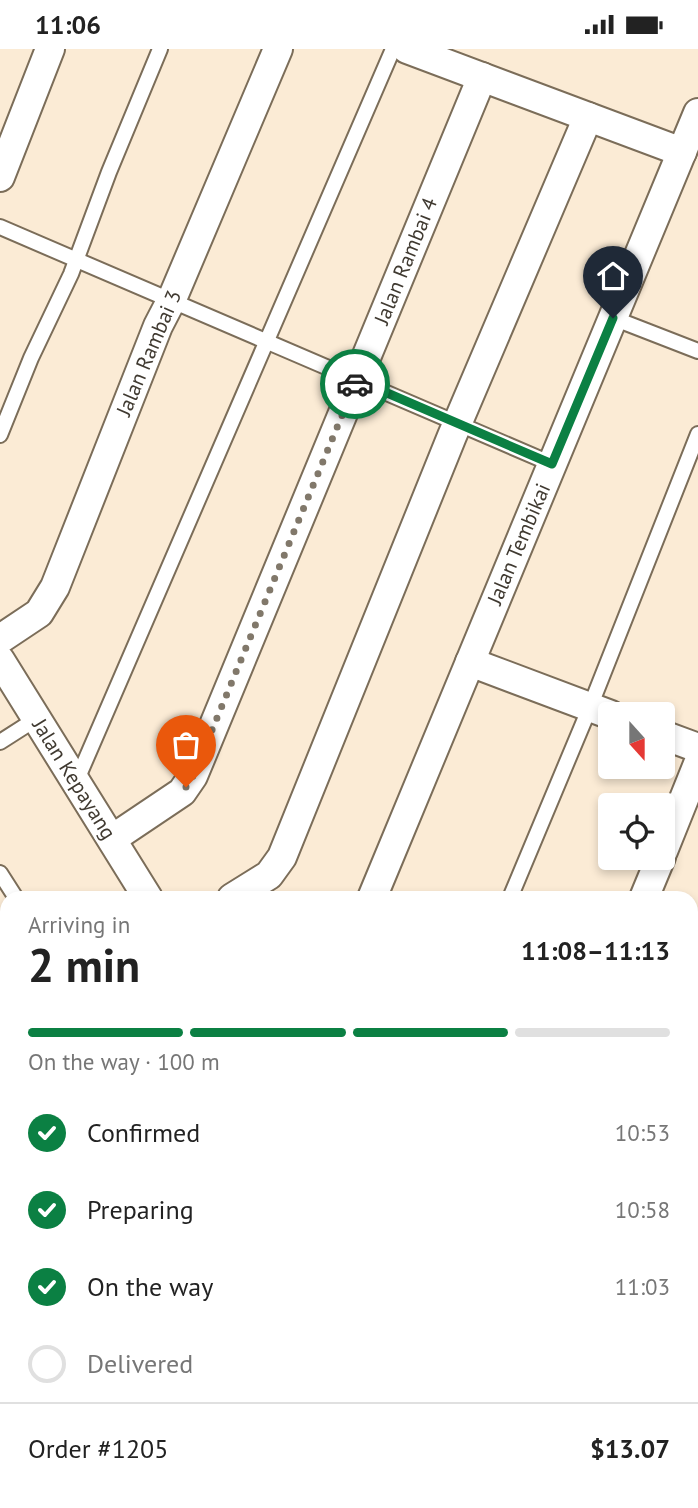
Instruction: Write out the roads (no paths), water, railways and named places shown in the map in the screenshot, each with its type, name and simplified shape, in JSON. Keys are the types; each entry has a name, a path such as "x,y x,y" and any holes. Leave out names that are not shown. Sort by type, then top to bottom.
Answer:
{"street":[{"path":"0,177 50,49"},
{"name":"Jalan Rambai 3","path":"0,639 39,613 55,587 158,326 172,299 278,49"},
{"path":"407,49 682,152"},
{"name":"Jalan Rambai 4","path":"112,839 182,792 190,782 481,77"},
{"name":"Jalan Tembikai","path":"375,891 698,113"},
{"path":"243,891 269,875 279,864 458,423 588,117"},
{"name":"Jalan Kepayang","path":"0,660 144,891"},
{"path":"470,662 598,710"},
{"path":"675,820 697,763 676,746"},
{"path":"647,891 656,870"}],"lane":[{"path":"0,435 75,260 160,49"},
{"path":"76,782 393,49"},
{"path":"0,227 552,464"},
{"path":"613,318 698,351"},
{"path":"603,702 698,434"},
{"path":"513,891 598,715"},
{"path":"0,742 36,719"},
{"path":"0,873 12,891"}]}
